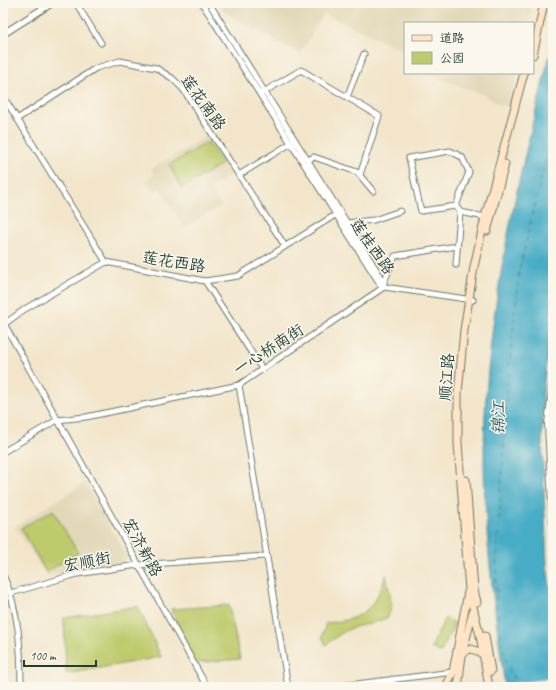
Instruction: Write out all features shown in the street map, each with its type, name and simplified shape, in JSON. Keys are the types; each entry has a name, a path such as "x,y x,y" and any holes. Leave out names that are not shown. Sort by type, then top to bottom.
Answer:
{"main road":[{"path":"534,30 540,3"},
{"path":"534,50 544,3"},
{"name":"顺江路","path":"489,687 474,608 469,590 459,449 458,412 460,366 485,217 524,74"},
{"name":"顺江路","path":"494,687 476,597 464,461 463,412 465,367 471,300 488,225 529,74"},
{"path":"446,687 453,672 469,590"},
{"path":"458,687 462,655 476,597"},
{"path":"462,655 465,651 472,649 483,654"}],"street":[{"path":"3,34 52,3"},
{"path":"76,3 101,43"},
{"name":"莲桂西路","path":"202,3 262,93 380,284 384,284"},
{"name":"莲桂西路","path":"209,3 262,93"},
{"path":"347,97 364,54"},
{"name":"莲花南路","path":"17,119 96,68 120,61 156,68 172,78 183,89 285,246"},
{"path":"262,93 301,70 379,116 360,175"},
{"path":"3,96 106,262 25,309 3,324"},
{"path":"239,175 293,142"},
{"name":"莲桂西路","path":"293,142 308,160 338,214 347,223 384,284"},
{"path":"450,151 462,157 469,172 456,206 422,210 409,158 450,151"},
{"path":"308,160 314,157 357,172 374,191"},
{"path":"456,206 460,212 456,265"},
{"path":"347,223 374,220 400,211"},
{"path":"460,212 485,217"},
{"name":"莲花西路","path":"106,262 205,281 238,276 338,214"},
{"path":"457,246 395,256 384,284 471,300"},
{"path":"205,281 262,369"},
{"name":"一心桥南街","path":"3,452 57,420 86,417 239,385 384,284"},
{"name":"宏济新路","path":"3,324 207,687"},
{"path":"553,382 548,424 552,468 553,522"},
{"path":"239,385 265,556 288,687"},
{"name":"宏顺街","path":"11,593 77,574 138,565 265,556"},
{"path":"3,575 11,593 21,660 21,687"},
{"path":"332,687 453,672"},
{"path":"392,680 394,687"}],"shaded area":[{"path":"218,3 527,3 532,10 529,22 404,22 404,52 324,13 300,54 223,11"},
{"path":"426,74 518,74 511,107 498,104 484,95"},
{"path":"210,134 234,174 210,188 221,206 184,228 160,188 153,192 146,180 154,175 151,169"},
{"path":"85,483 129,559 115,565 47,576 15,527"}],"green space":[{"path":"208,142 222,164 182,188 169,165"},
{"path":"53,510 78,553 46,572 21,528"},
{"path":"386,575 392,605 388,617 348,630 338,635 326,645 322,637 326,623 350,619 366,611 382,587"},
{"path":"229,605 240,659 193,663 171,609"},
{"path":"138,606 161,657 66,674 64,618"},
{"path":"445,618 455,623 441,652 431,648"}],"water":[{"name":"锦江","path":"553,42 553,297 543,392 542,439 547,565 553,607 553,687 505,687 493,597 485,506 484,445 486,394 491,343 506,242 528,142"}],"pier":[{"path":"553,678 553,687 503,687 503,685"}],"ferry route":[{"path":"519,687 512,675 502,646 498,614 496,568 508,376 519,271 553,129"}]}
